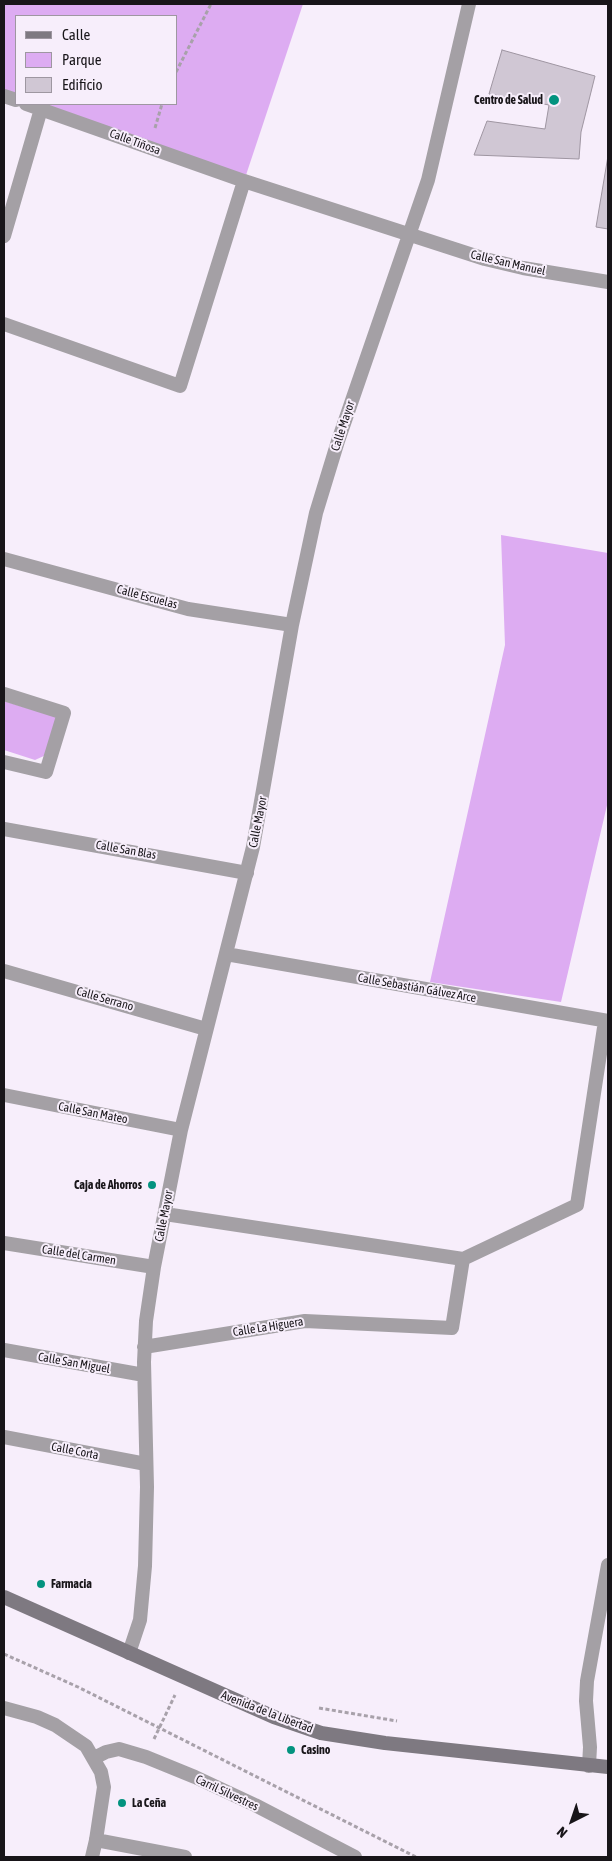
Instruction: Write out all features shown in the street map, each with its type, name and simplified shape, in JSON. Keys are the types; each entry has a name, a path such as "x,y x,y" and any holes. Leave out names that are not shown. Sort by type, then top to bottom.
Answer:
{"main road":[{"name":"Avenida de la Libertad","path":"4,1597 274,1717 321,1732 385,1743 608,1767"}],"street":[{"name":"Calle Mayor","path":"129,1653 140,1620 142,1604 147,1487 144,1347 147,1312 181,1130 247,873 261,808 292,625 324,484 410,235 438,142 469,4"},
{"name":"Calle Tiñosa","path":"29,105 244,181 410,235"},
{"path":"4,236 41,109"},
{"path":"4,324 180,386 244,181"},
{"name":"Calle San Manuel","path":"410,235 485,259 523,268 608,282"},
{"name":"Calle Escuelas","path":"4,559 188,609 292,625"},
{"path":"4,694 64,713 46,772 4,762"},
{"name":"Calle San Blas","path":"4,829 247,873"},
{"name":"Calle Sebastián Gálvez Arce","path":"226,954 607,1021"},
{"name":"Calle Serrano","path":"4,971 206,1029"},
{"path":"164,1214 463,1259 577,1205 607,1021"},
{"name":"Calle San Mateo","path":"4,1095 181,1130"},
{"name":"Calle del Carmen","path":"4,1243 154,1267"},
{"name":"Calle La Higuera","path":"144,1347 305,1321 452,1328 463,1259"},
{"name":"Calle San Miguel","path":"4,1350 144,1375"},
{"name":"Calle Corta","path":"4,1437 146,1464"},
{"path":"590,1766 590,1734 586,1700 587,1681 608,1565"},
{"path":"4,1708 36,1717 55,1725 86,1746 94,1758 101,1772 104,1787 92,1857"},
{"name":"Carril Silvestres","path":"94,1758 106,1752 120,1749 146,1757 255,1805 355,1857"},
{"path":"96,1840 184,1857"}],"path":[{"path":"178,68 211,4"},
{"path":"4,1654 78,1687 416,1857"},
{"path":"159,1729 184,1678"},
{"path":"315,1707 398,1721"}],"green space":[{"path":"4,4 303,4 244,181 20,105 178,105 178,15 15,15 15,103 4,99"},
{"path":"501,535 608,553 608,801 561,1002 430,982 505,645"},
{"path":"4,701 56,717 46,755 35,760 4,750"}],"building":[{"name":"Centro de Salud","path":"502,50 595,76 581,132 579,159 474,155 487,121 545,129 549,105 489,94"},
{"path":"608,156 608,229 596,227"}],"place":[{"name":"Centro de Salud","path":"554,100"},
{"name":"Caja de Ahorros","path":"152,1185"},
{"name":"Farmacia","path":"41,1584"},
{"name":"Casino","path":"291,1750"},
{"name":"La Ceña","path":"122,1803"}]}
